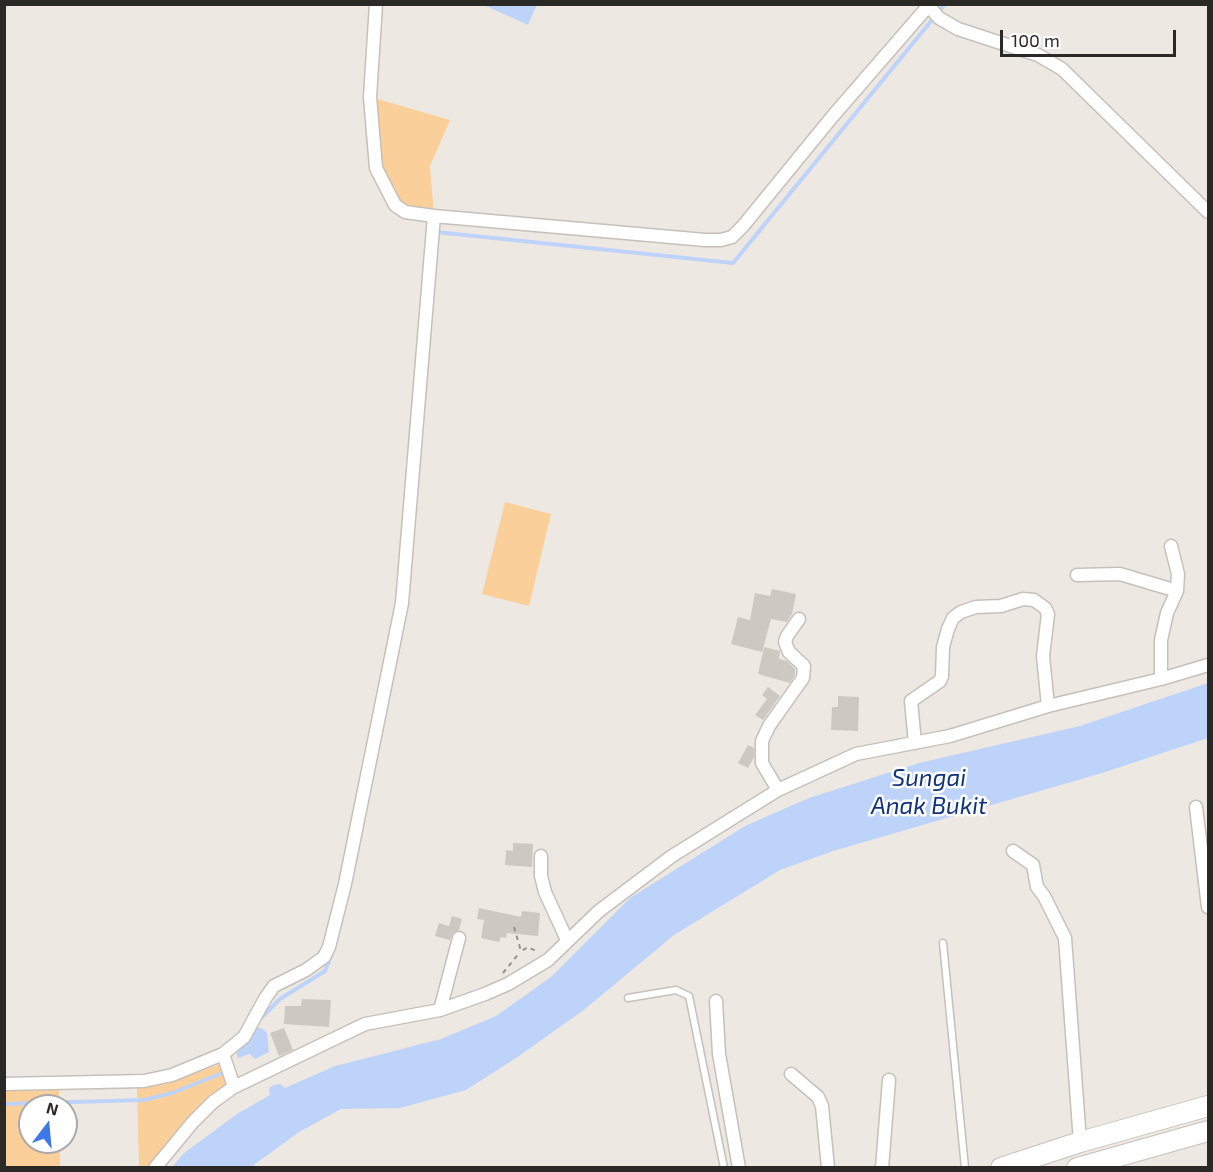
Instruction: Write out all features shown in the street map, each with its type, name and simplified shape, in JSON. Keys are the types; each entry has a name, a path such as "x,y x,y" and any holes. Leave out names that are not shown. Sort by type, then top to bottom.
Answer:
{"highway":[{"path":"1001,1167 1209,1106"},
{"path":"1077,1167 1209,1131"}],"street":[{"path":"376,4 370,97 376,168 395,205 405,212 705,240 732,237 832,117 931,9 962,31 1038,55 1062,69 1209,212"},
{"path":"4,1084 144,1081 172,1075 223,1054 244,1037 274,986 315,965 324,957 329,947 345,884 402,603 434,216"},
{"path":"1161,679 1161,640 1167,613 1177,591 1178,574 1171,546"},
{"path":"1077,575 1120,574 1177,591"},
{"path":"915,743 911,701 940,681 943,647 953,618 961,612 976,607 1001,606 1023,598 1034,600 1045,608 1048,614 1043,656 1048,706"},
{"path":"778,790 762,762 762,741 769,726 803,678 804,666 789,652 785,642 799,620"},
{"path":"155,1167 193,1122 213,1102 234,1087 365,1024 441,1010 508,984 548,960 599,911 672,856 778,790 856,754 950,736 1048,706 1209,665"},
{"path":"1196,807 1209,908"},
{"path":"1013,851 1033,864 1037,887 1044,896 1065,938 1080,1142"},
{"path":"541,856 541,876 567,940"},
{"path":"441,1010 459,938"},
{"path":"716,1001 720,1054 739,1167"},
{"path":"223,1054 234,1087"},
{"path":"791,1074 807,1085 818,1097 822,1106 828,1167"},
{"path":"882,1167 889,1080"}],"lane":[{"path":"943,943 965,1167"},
{"path":"628,998 676,990 689,996 724,1167"}],"path":[{"path":"514,927 521,951"},
{"path":"508,984 503,972 521,951 528,947 532,948 548,960"}],"shaded area":[{"path":"370,97 450,120 430,166 434,216 405,212 376,168"},
{"path":"505,502 551,514 529,606 482,594"},
{"path":"226,1062 234,1087 155,1168 139,1167 137,1088 166,1084"},
{"path":"59,1090 59,1094 18,1094 18,1154 60,1154 60,1167 5,1167 5,1091"}],"water":[{"path":"484,5 537,5 528,25"},
{"name":"Sungai Anak Bukit","path":"1208,683 1208,738 1102,773 833,851 780,870 674,935 585,1009 466,1090 400,1108 341,1109 299,1132 251,1167 172,1167 184,1153 237,1114 270,1095 269,1088 274,1085 280,1084 285,1088 335,1066 441,1039 496,1016 551,977 630,898 745,826 809,798 919,763 1080,726"},
{"path":"253,1026 267,1033 269,1052 255,1059 250,1054 238,1058 236,1051 247,1042"}],"building":[{"path":"772,589 796,594 792,614 787,622 771,619 762,652 731,644 738,617 750,620 755,593 770,596"},
{"path":"764,647 780,651 779,659 787,661 795,669 795,675 790,683 758,674"},
{"path":"768,687 780,696 763,720 755,715 767,699 762,695"},
{"path":"838,696 859,697 858,731 831,730 832,707 838,707"},
{"path":"748,745 754,748 754,757 748,768 738,763"},
{"path":"513,843 533,844 532,867 505,865 506,850 513,851"},
{"path":"479,908 521,917 522,911 540,913 538,936 507,933 506,938 501,937 499,942 481,938 484,920 477,919"},
{"path":"452,916 462,919 459,930 453,933 450,940 435,936 439,923 449,926"},
{"path":"302,999 331,1000 329,1027 284,1024 285,1006 301,1006"},
{"path":"284,1028 293,1050 279,1056 270,1033"}],"waterway":[{"path":"436,232 733,263 945,4"},
{"path":"260,1019 280,999 325,971 334,948"},
{"path":"4,1104 144,1100 172,1093 220,1074"}]}
